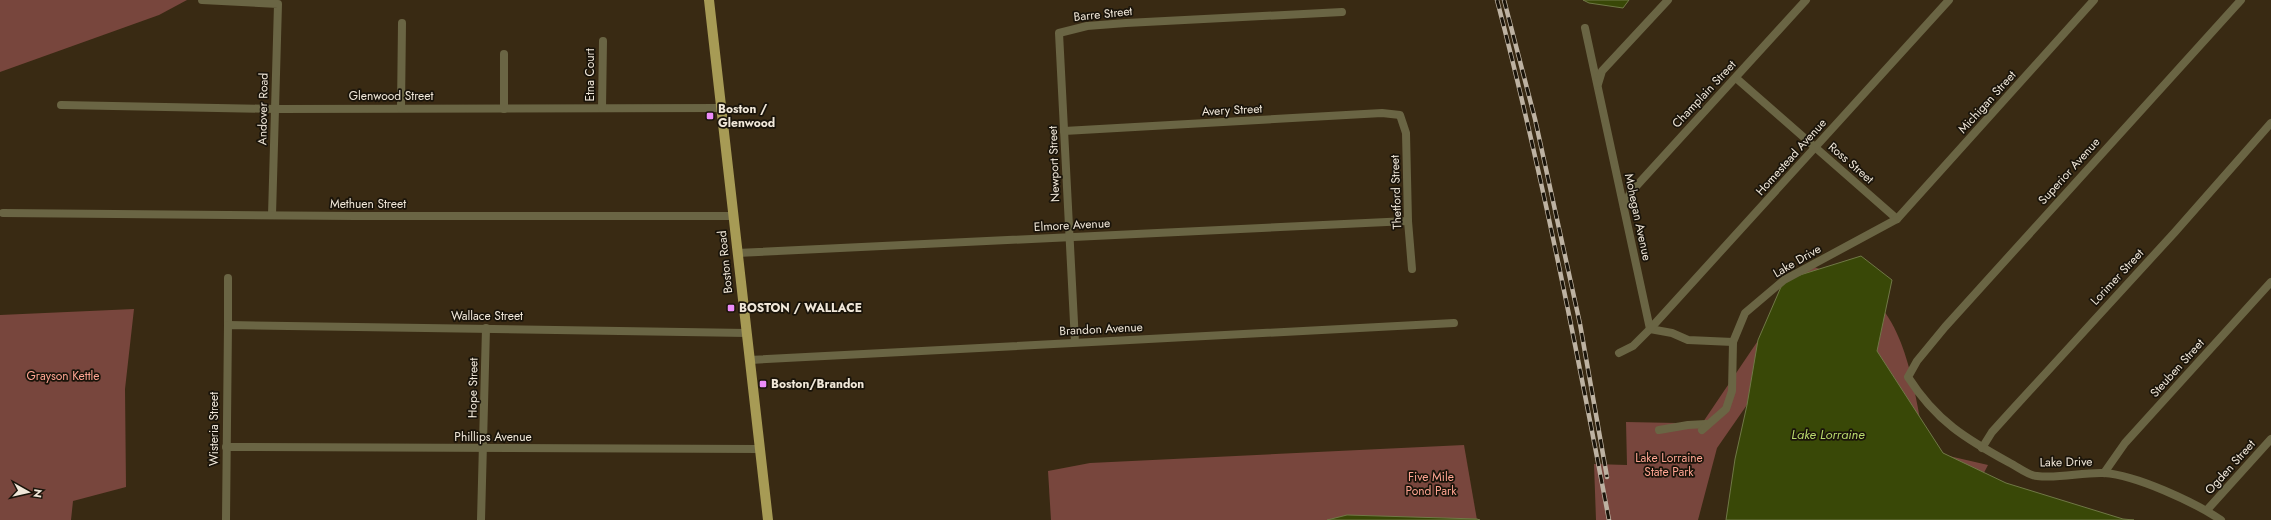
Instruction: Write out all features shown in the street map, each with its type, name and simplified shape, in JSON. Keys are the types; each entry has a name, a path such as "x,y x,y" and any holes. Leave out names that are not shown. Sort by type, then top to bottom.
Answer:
{"main road":[{"name":"Boston Road","path":"709,0 768,520"}],"street":[{"name":"Andover Road","path":"202,0 278,4 272,215"},
{"path":"1598,84 1602,71 1668,0"},
{"name":"Champlain Street","path":"1624,207 1630,193 1806,0"},
{"name":"Homestead Avenue","path":"1619,353 1633,346 1650,329 1949,0"},
{"name":"Michigan Street","path":"1897,219 2094,0"},
{"name":"Superior Avenue","path":"1917,361 1945,327 2241,0"},
{"name":"Barre Street","path":"1059,33 1087,26 1126,23 1342,12"},
{"path":"401,108 402,24"},
{"name":"Mohegan Avenue","path":"1585,28 1650,329"},
{"name":"Newport Street","path":"1059,33 1075,342"},
{"name":"Etna Court","path":"602,41 602,108"},
{"path":"504,54 504,109"},
{"name":"Ross Street","path":"1736,78 1897,219"},
{"name":"Glenwood Street","path":"61,105 276,109 721,108"},
{"name":"Avery Street","path":"1064,131 1382,113 1400,115"},
{"name":"Thetford Street","path":"1400,115 1406,133 1408,221 1412,269"},
{"name":"Lorimer Street","path":"1982,448 1992,432 2006,416 2175,232 2271,123"},
{"name":"Methuen Street","path":"3,213 733,216"},
{"name":"Lake Drive","path":"1659,430 1688,425 1704,427 1726,409 1732,391 1733,342 1745,313 1784,280 1897,219"},
{"name":"Elmore Avenue","path":"737,253 1408,221"},
{"path":"228,278 228,325"},
{"name":"Steuben Street","path":"2104,473 2126,443 2271,282"},
{"name":"Brandon Avenue","path":"750,360 1454,323"},
{"name":"Wallace Street","path":"228,325 747,333"},
{"name":"Wisteria Street","path":"226,520 228,325"},
{"name":"Hope Street","path":"481,520 486,328"},
{"path":"1650,329 1672,333 1688,340 1733,342"},
{"name":"Lake Drive","path":"1917,361 1908,377 1921,397 1952,429 1982,448 2036,476 2104,473 2138,481 2207,510 2221,520"},
{"name":"Ogden Street","path":"2207,510 2271,439"},
{"name":"Phillips Avenue","path":"226,446 484,449 760,449"}],"green space":[{"path":"0,0 187,0 159,15 0,72"},
{"name":"Lake Lorraine State Park","path":"1809,265 1860,287 1876,301 1889,318 1899,337 1906,358 1925,444 1949,456 1988,465 1975,490 1937,481 1907,467 1877,351 1853,306 1824,294 1717,448 1698,520 1596,520 1594,464 1627,465 1626,422 1677,423 1699,428"},
{"name":"Grayson Kettle","path":"134,309 125,389 126,487 73,501 71,520 0,520 0,315"},
{"name":"Five Mile Pond Park","path":"1464,445 1477,520 1051,520 1048,471 1090,463"}],"water":[{"path":"1583,0 1629,0 1623,8 1589,3"},
{"name":"Lake Lorraine","path":"1861,256 1892,280 1877,351 1943,453 2006,483 2123,519 2134,520 1726,520 1735,459 1747,405 1758,340 1784,280"},
{"path":"1347,515 1477,519 1480,520 1327,520"}],"railway":[{"path":"1497,0 1544,194 1609,520"},
{"path":"1504,0 1535,119 1580,324 1607,477"}],"place":[{"name":"Boston / Glenwood","path":"710,116"},
{"name":"BOSTON / WALLACE","path":"731,308"},
{"name":"Boston/Brandon","path":"763,384"}]}
